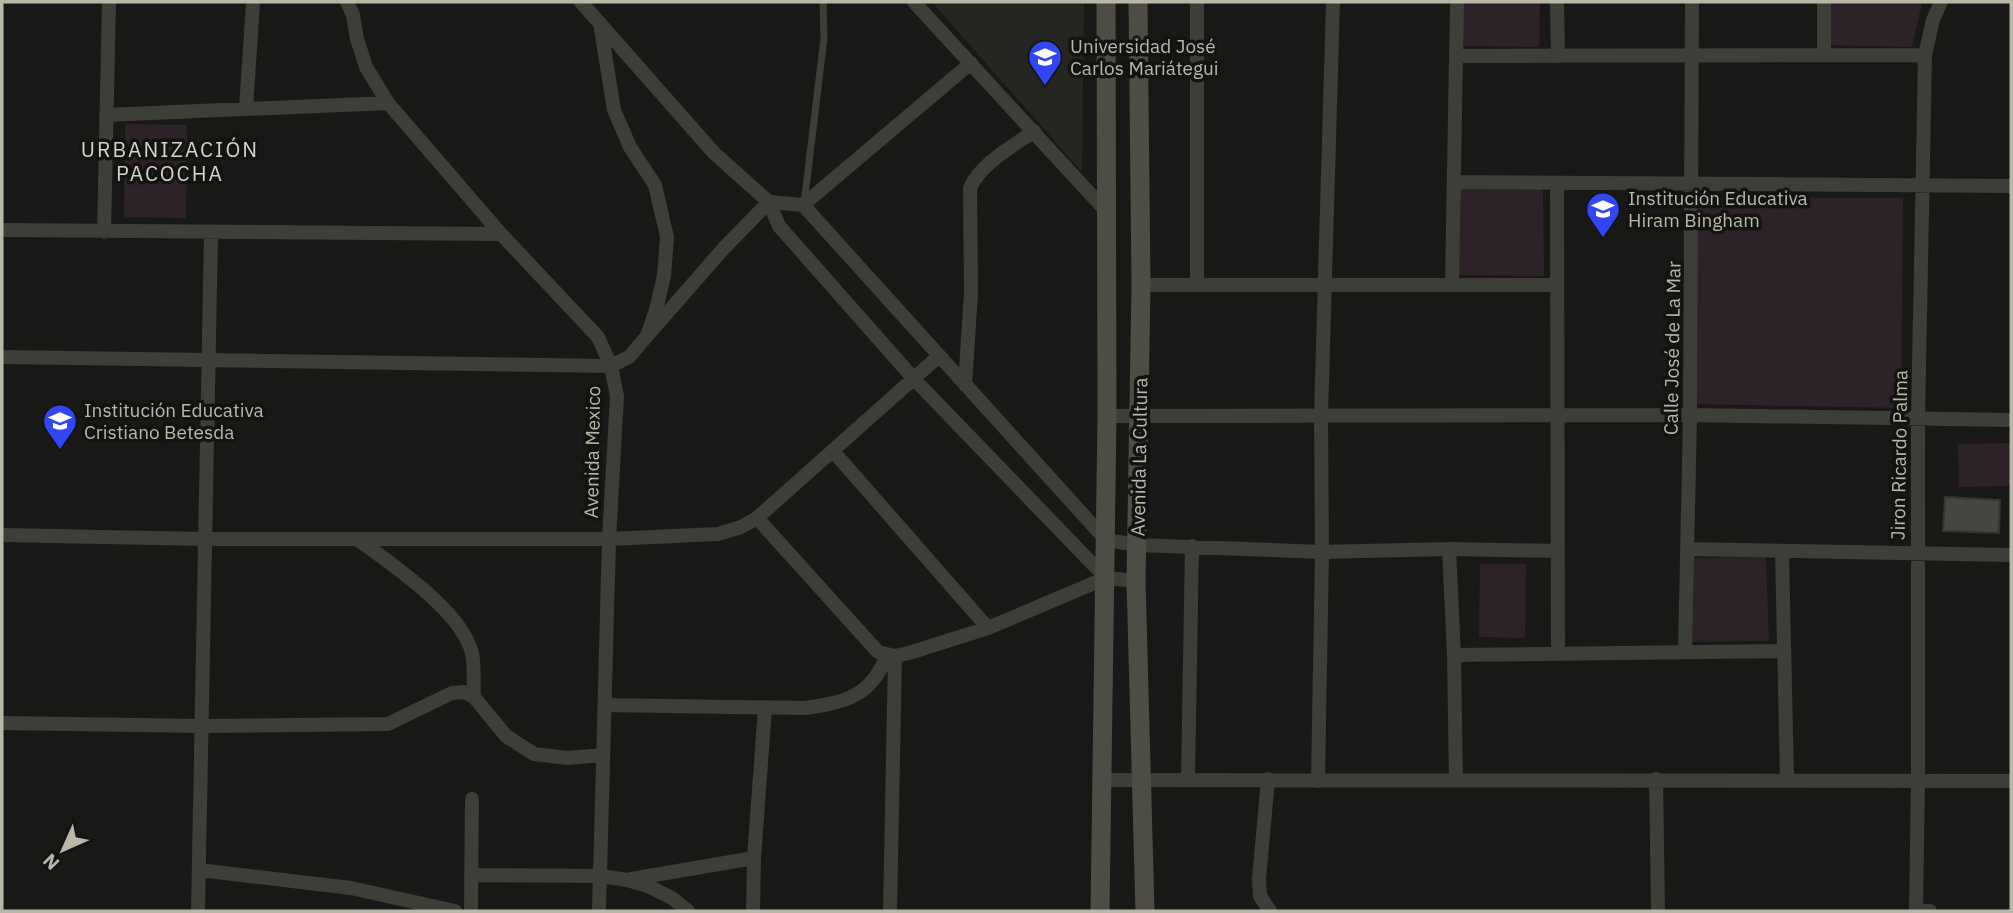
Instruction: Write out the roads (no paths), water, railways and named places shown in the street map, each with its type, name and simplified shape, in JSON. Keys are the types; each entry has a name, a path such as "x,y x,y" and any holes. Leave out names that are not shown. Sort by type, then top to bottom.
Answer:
{"street":[{"path":"104,232 108,2"},
{"path":"246,109 253,2"},
{"name":"Avenida Mexico","path":"347,2 353,15 366,67 388,103 501,234 598,337 611,366 617,396 609,539 599,911"},
{"path":"581,2 714,153 769,202 779,226 914,379 1106,578"},
{"path":"914,2 1105,209"},
{"name":"Avenida La Cultura","path":"1100,911 1106,578 1106,2"},
{"name":"Avenida La Cultura","path":"1138,2 1141,285 1136,581 1145,911"},
{"path":"1197,2 1197,285"},
{"path":"1318,780 1322,552 1321,415 1333,2"},
{"path":"1452,285 1457,2"},
{"path":"1557,2 1558,56"},
{"name":"Calle José de La Mar","path":"1685,652 1693,184 1692,2"},
{"path":"1824,2 1824,55"},
{"name":"Jiron Ricardo Palma","path":"1916,911 1919,780 1918,420 1925,55 1933,20 1941,2"},
{"path":"600,23 614,110 630,147 655,185 667,237 664,276 647,336"},
{"path":"1457,56 1925,55"},
{"path":"803,205 971,63"},
{"path":"106,115 388,103"},
{"path":"965,386 971,293 970,188 982,170 1034,131"},
{"path":"1454,182 2011,186"},
{"path":"1558,183 1558,653"},
{"path":"769,202 803,205 1106,540 1137,545 1322,552 1449,549 1558,551"},
{"path":"2,356 611,366 629,357 724,248 769,202"},
{"path":"2,230 501,234"},
{"path":"198,911 211,233"},
{"path":"1141,285 1558,285"},
{"path":"2,536 609,539 718,534 741,527 757,518 939,356"},
{"path":"1107,416 1690,415 2011,420"},
{"path":"833,451 988,628"},
{"path":"757,518 878,652 891,656 988,628 1106,578 1136,581"},
{"path":"357,539 410,578 447,613 463,633 471,653 474,697"},
{"path":"1188,779 1192,546"},
{"path":"1449,549 1456,780"},
{"path":"1688,549 2011,555"},
{"path":"1782,551 1787,780"},
{"path":"1454,655 1784,651"},
{"path":"605,705 805,708 831,704 856,695 871,685 891,656"},
{"path":"890,911 891,656"},
{"path":"2,723 202,726 388,724 452,693 464,692 474,697 506,736 534,754 567,758 603,755"},
{"path":"753,911 754,858 765,708"},
{"path":"1268,779 1259,879 1260,896 1270,911"},
{"path":"1656,779 1658,911"},
{"path":"1101,780 2011,781"},
{"path":"471,911 472,799"},
{"path":"627,880 754,858"},
{"path":"199,870 351,887 455,911"},
{"path":"471,875 600,876 627,880 648,886 672,898 688,911"},
{"path":"1916,911 1930,911"}],"lane":[{"path":"803,205 824,38 823,2"}],"place":[{"name":"Universidad José Carlos Mariátegui","path":"1045,87"},
{"name":"Institución Educativa Hiram Bingham","path":"1603,239"},
{"name":"Institución Educativa Cristiano Betesda","path":"60,451"}],"district":[{"name":"URBANIZACIÓN PACOCHA","path":"170,162"}]}
